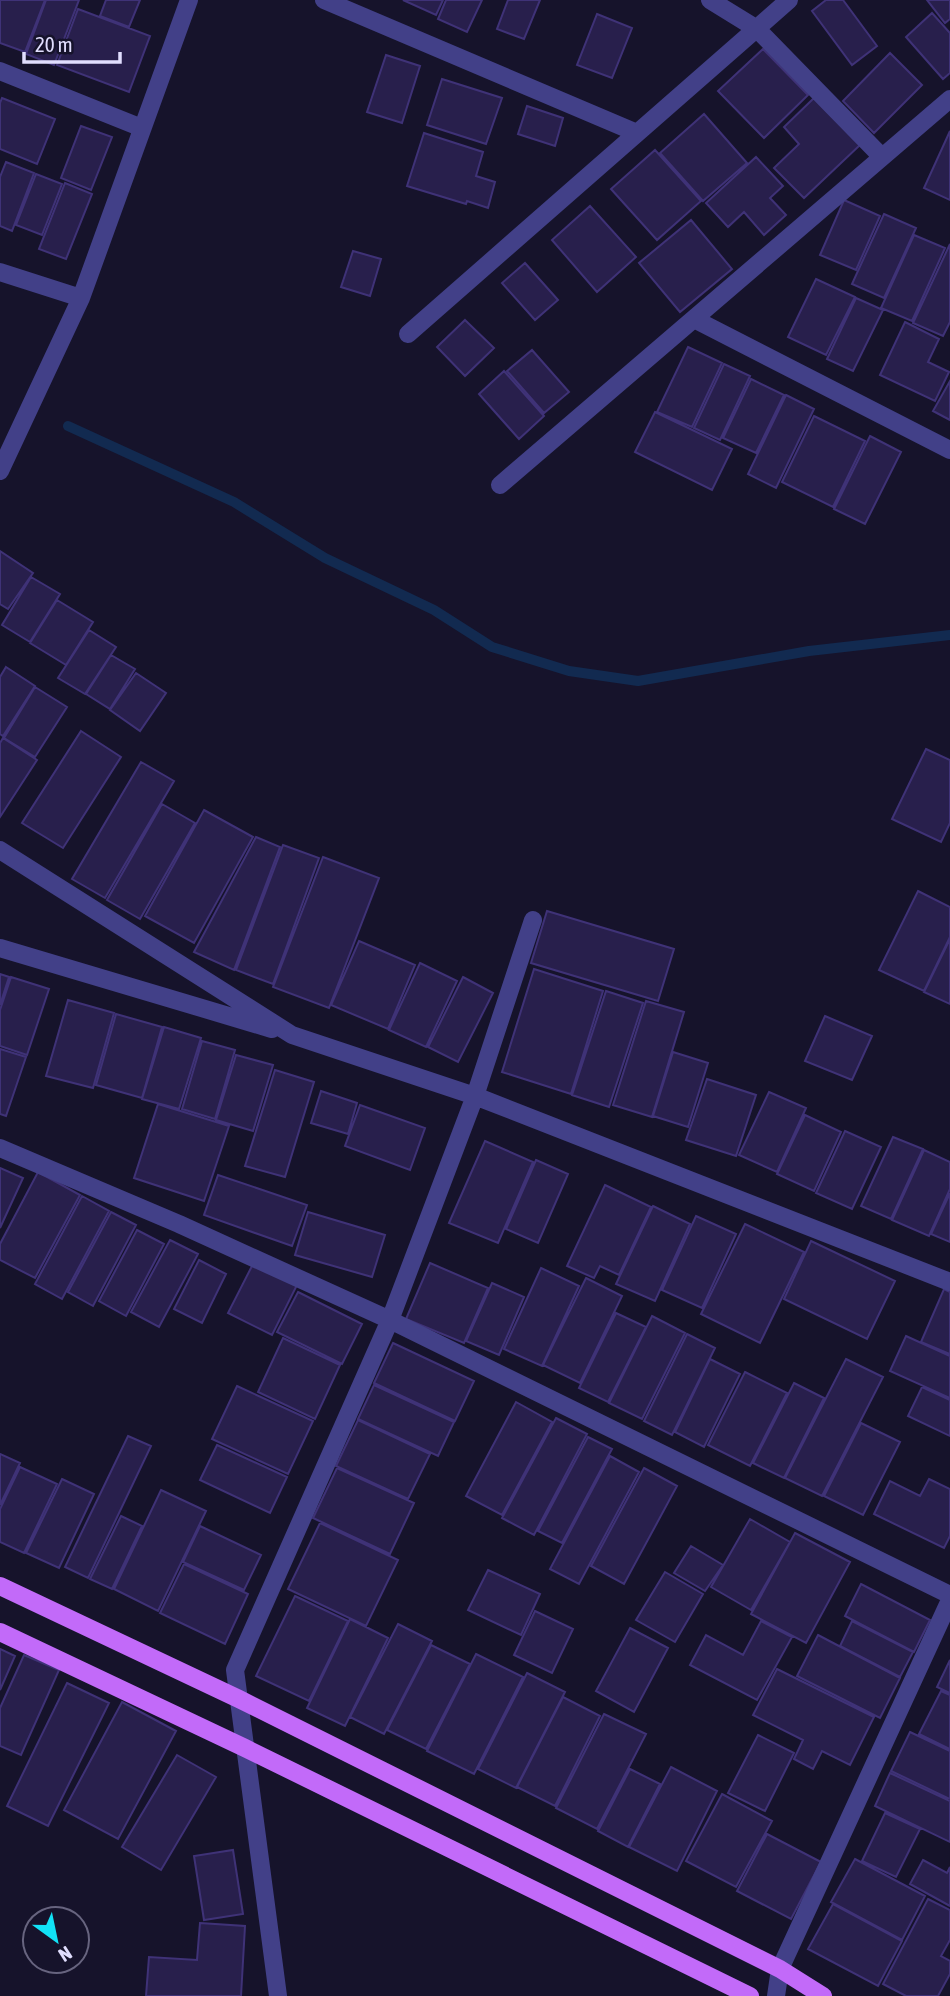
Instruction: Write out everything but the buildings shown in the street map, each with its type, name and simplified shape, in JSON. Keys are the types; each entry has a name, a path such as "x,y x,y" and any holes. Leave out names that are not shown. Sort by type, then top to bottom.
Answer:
{"main road":[{"path":"0,1586 239,1699 780,1969 823,1996"},
{"path":"0,1632 245,1748 750,1996"}],"street":[{"path":"0,471 80,298 189,0"},
{"path":"324,0 637,133"},
{"path":"710,0 757,29 882,157"},
{"path":"408,334 789,0"},
{"path":"0,71 142,128"},
{"path":"500,485 950,99"},
{"path":"0,272 80,298"},
{"path":"694,319 950,450"},
{"path":"0,850 292,1035"},
{"path":"278,1996 235,1670 390,1320 475,1097 533,920"},
{"path":"0,948 292,1035 475,1097 950,1282"},
{"path":"0,1148 179,1224 390,1320 950,1598 780,1969 776,1996"}],"waterway":[{"path":"68,426 234,502 325,558 434,610 492,647 569,671 638,681 809,651 950,635"}]}
